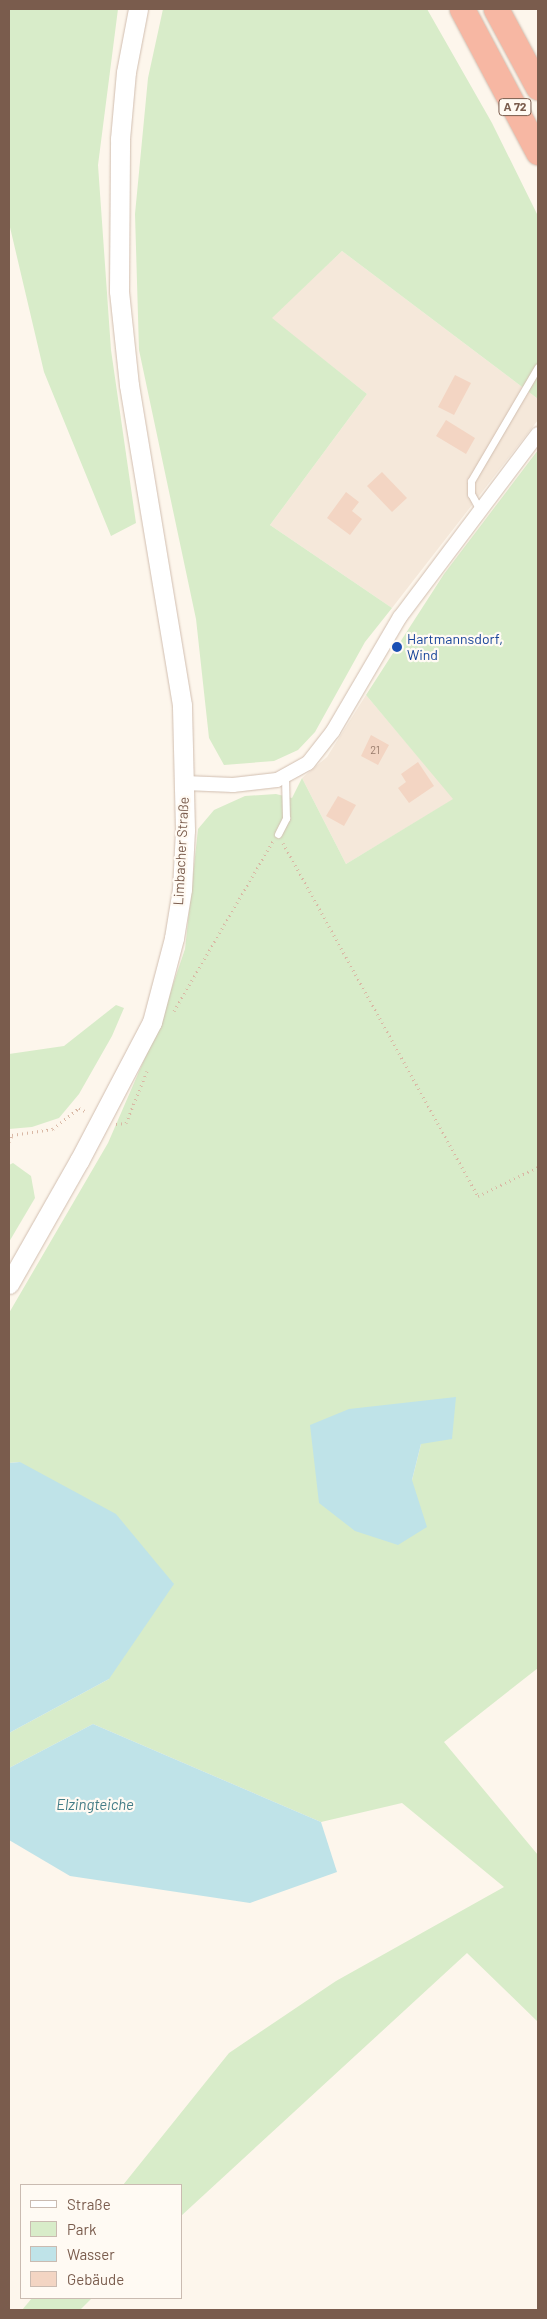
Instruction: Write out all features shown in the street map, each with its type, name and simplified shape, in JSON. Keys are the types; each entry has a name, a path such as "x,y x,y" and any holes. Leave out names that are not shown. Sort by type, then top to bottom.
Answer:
{"highway":[{"name":"A 72","path":"462,9 538,152"},
{"name":"A 72","path":"496,9 538,87"}],"main road":[{"path":"138,9 126,72 120,139 119,291 129,385 178,672 185,783"},
{"name":"Limbacher Straße","path":"9,1284 102,1118 152,1022 174,938 182,889 185,783"}],"street":[{"name":"Limbacher Straße","path":"185,783 233,785 285,777 308,763 333,731 400,617 538,434"}],"lane":[{"path":"480,510 471,494 471,481 538,367"},
{"path":"278,834 286,818 285,777"}],"path":[{"path":"169,1019 278,834"},
{"path":"278,834 478,1196 538,1167"},
{"path":"9,1142 12,1135 53,1129 80,1108 116,1125 126,1123 150,1065"}],"shaded area":[{"path":"342,251 538,399 538,420 392,608 270,525 367,394 271,318"},
{"path":"366,695 454,799 346,864 302,778 327,757"}],"green space":[{"path":"9,9 118,9 98,165 111,350 136,523 111,536 44,372 9,223"},
{"path":"163,9 427,9 492,123 538,216 538,399 342,251 272,318 367,394 270,525 392,608 365,642 315,732 298,750 274,761 224,765 209,738 196,619 139,350 135,214 148,78"},
{"path":"538,450 538,1668 444,1742 538,1855 538,2022 467,1953 182,2215 182,2184 124,2184 229,2053 336,1981 504,1887 402,1803 321,1822 93,1724 9,1768 9,1733 109,1679 20,1462 9,1463 9,1313 108,1143 160,1023 185,949 198,829 214,810 245,796 276,794 292,798 302,778 346,864 453,799 366,695 444,574","holes":["349,1409 421,1444 412,1480"]},
{"path":"116,1005 124,1008 112,1036 79,1094 59,1118 32,1127 9,1129 9,1054 64,1046"},
{"path":"13,1163 31,1176 35,1198 9,1242 9,1165"},
{"path":"31,2299 91,2299 80,2310 22,2310"}],"water":[{"path":"456,1397 452,1439 421,1444 412,1480 427,1527 398,1545 355,1531 319,1503 310,1425 349,1409"},
{"path":"20,1462 116,1514 174,1584 109,1679 9,1733 9,1463"},
{"name":"Elzingteiche","path":"93,1724 321,1822 337,1872 250,1903 70,1876 9,1840 9,1768"}],"building":[{"path":"455,375 471,383 454,415 438,407"},
{"path":"446,420 475,438 466,454 436,436"},
{"path":"382,472 407,498 392,512 367,486"},
{"path":"346,492 359,502 352,511 362,519 350,535 327,518"},
{"path":"371,735 389,745 378,765 361,756"},
{"path":"418,762 434,786 409,803 398,788 406,782 401,774"},
{"path":"338,796 356,805 344,826 326,816"}],"place":[{"name":"Hartmannsdorf, Wind","path":"397,647"}]}
